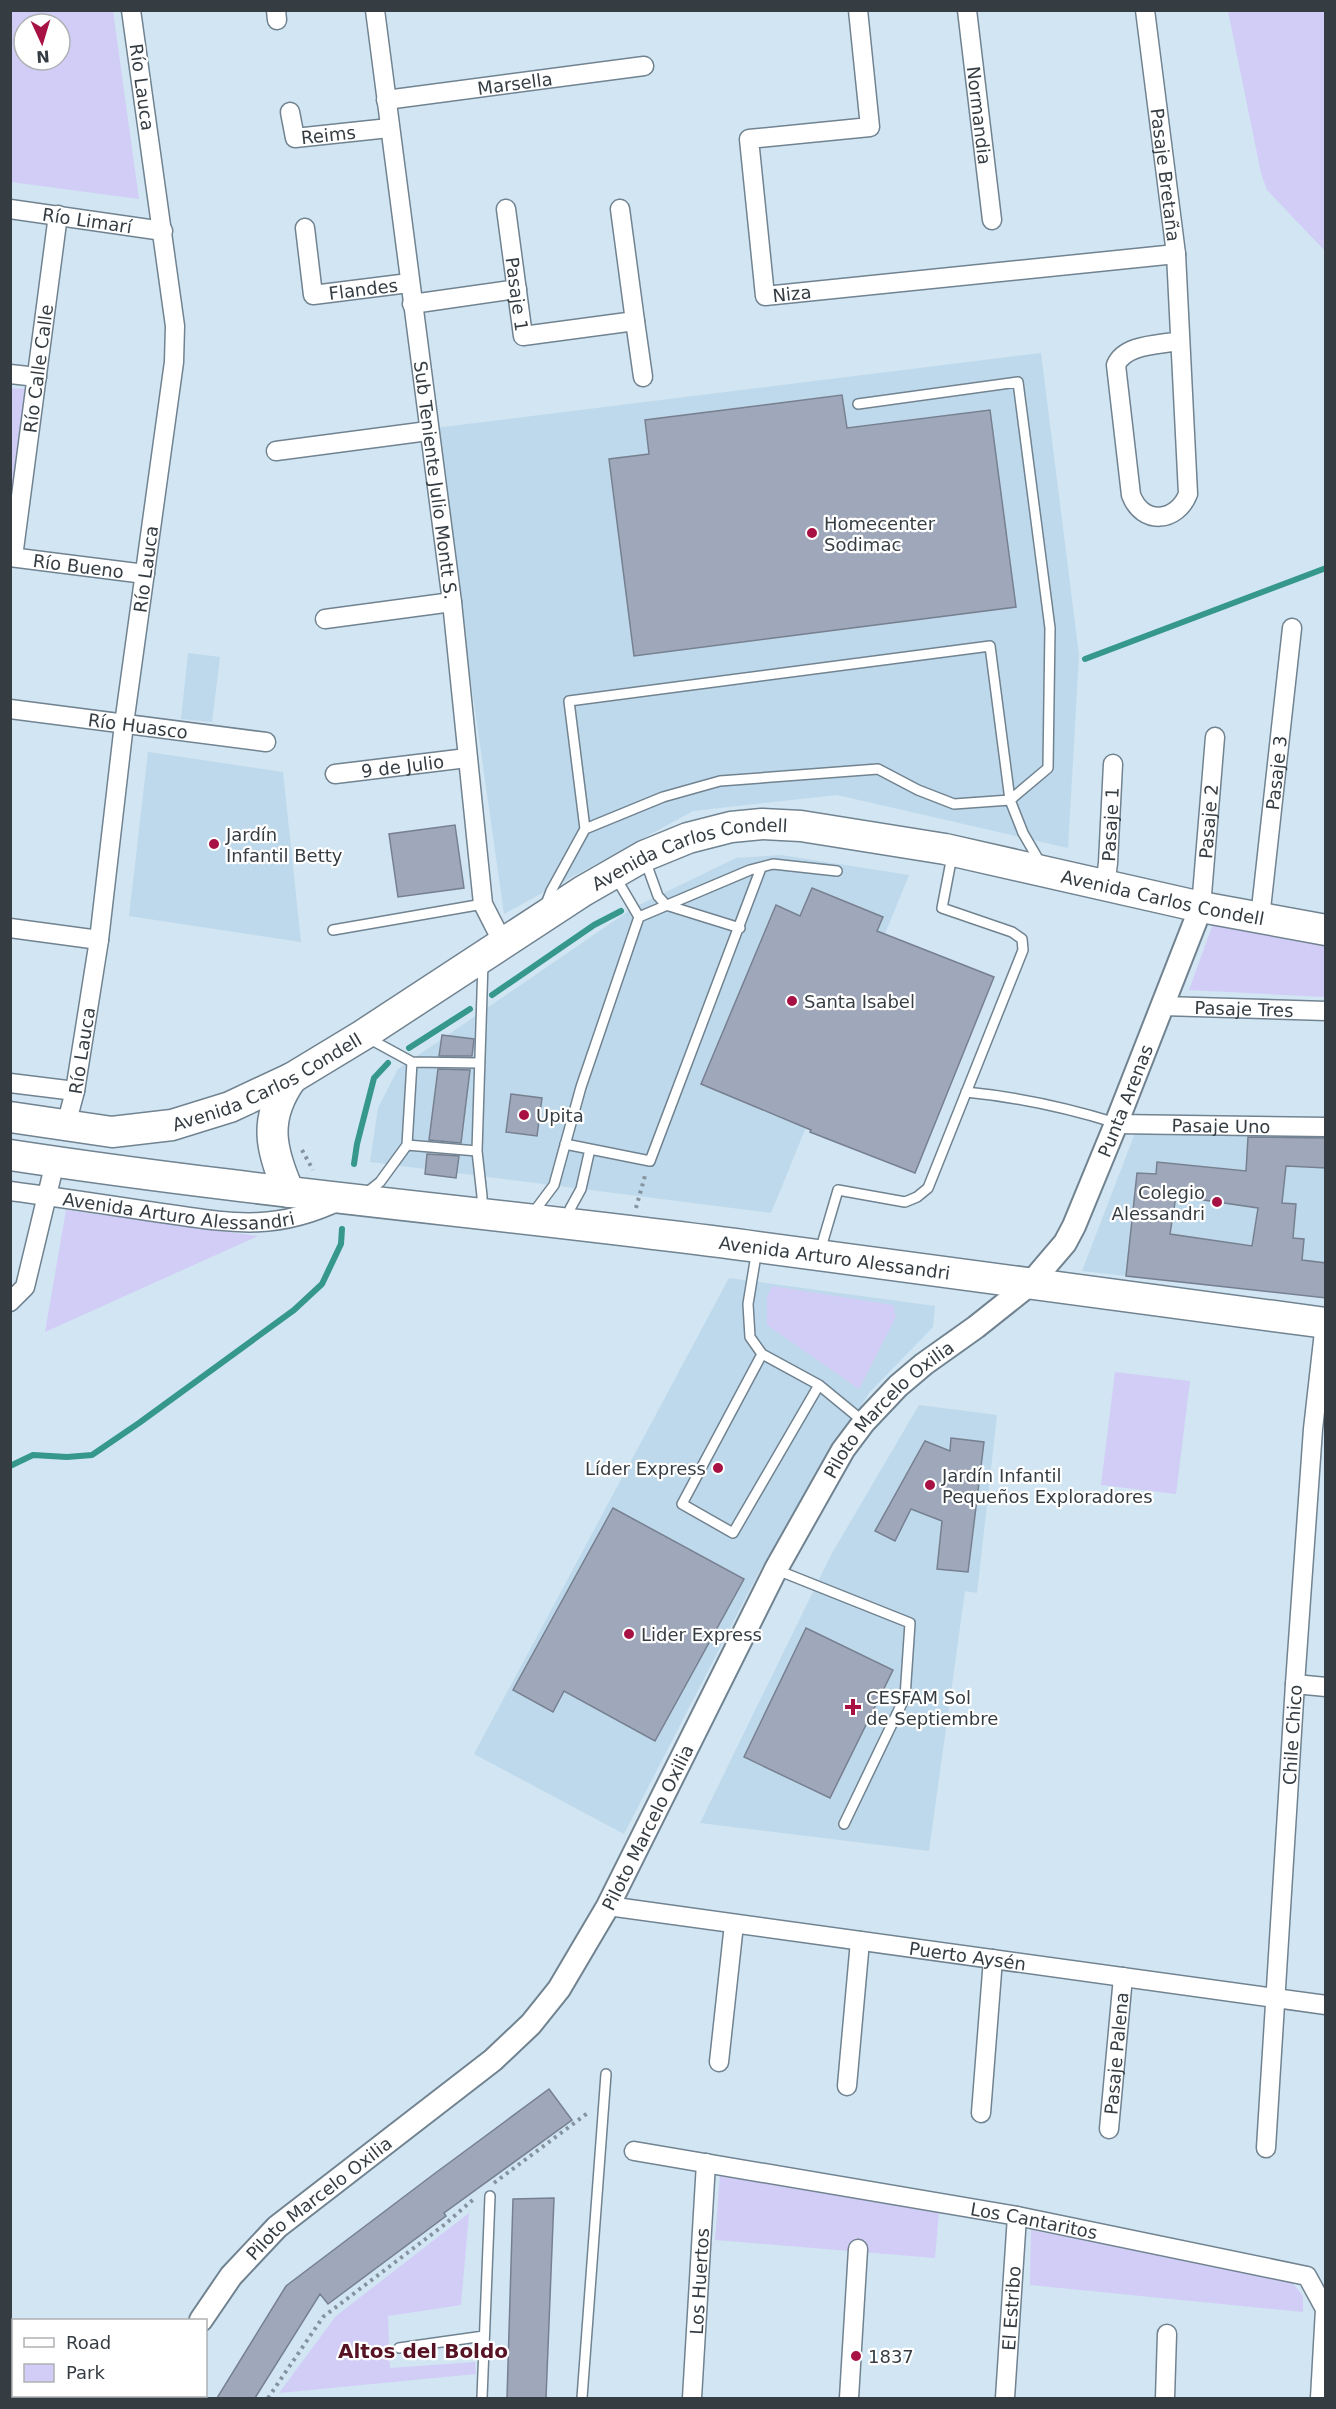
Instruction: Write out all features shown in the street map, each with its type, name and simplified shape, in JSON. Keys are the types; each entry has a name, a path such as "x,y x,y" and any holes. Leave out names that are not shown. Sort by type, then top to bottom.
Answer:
{"main road":[{"name":"Avenida Carlos Condell","path":"112,1132 142,1130 201,1117 256,1096 292,1078 363,1035 583,891 644,856 688,838 731,827 762,824 801,826 953,851 1201,907 1326,930"},
{"path":"288,1192 277,1165 272,1134 277,1103 292,1078"},
{"path":"10,1117 112,1132"},
{"path":"55,1162 85,1144 112,1132"},
{"name":"Avenida Arturo Alessandri","path":"10,1155 349,1200 757,1247 1325,1323"}],"street":[{"name":"Río Lauca","path":"66,1125 75,1091 99,940 124,724 174,362 175,326 132,10"},
{"name":"Sub Teniente Julio Montt S.","path":"375,10 452,602 483,904 494,951"},
{"name":"Niza","path":"858,10 870,127 749,139 765,296 1176,254"},
{"name":"Normandia","path":"967,10 992,220"},
{"name":"Pasaje Bretaña","path":"1146,10 1176,254 1188,494 1174,513 1158,517 1143,512 1131,495 1116,365 1118,359 1128,351 1179,341"},
{"name":"Marsella","path":"386,100 644,66"},
{"name":"Reims","path":"290,112 295,138 389,128"},
{"name":"Río Limarí","path":"10,209 163,231"},
{"name":"Pasaje 1","path":"506,209 523,336 636,321"},
{"path":"620,209 643,377"},
{"name":"Río Calle Calle","path":"12,557 58,215"},
{"name":"Flandes","path":"305,228 313,295 409,283"},
{"name":"Flandes","path":"412,304 517,289"},
{"path":"10,374 37,377"},
{"path":"276,451 428,431"},
{"name":"Río Bueno","path":"12,557 145,574"},
{"path":"325,619 452,602"},
{"name":"Pasaje 3","path":"1260,918 1292,628"},
{"name":"Río Huasco","path":"10,709 266,742"},
{"name":"Pasaje 2","path":"1201,907 1215,737"},
{"name":"9 de Julio","path":"335,774 468,759"},
{"name":"Pasaje 1","path":"1105,886 1113,764"},
{"name":"Punta Arenas","path":"1030,1284 1054,1258 1074,1226 1201,907"},
{"path":"10,928 99,940"},
{"name":"Pasaje Tres","path":"1163,1006 1326,1011"},
{"path":"10,1083 75,1091"},
{"name":"Pasaje Uno","path":"1116,1124 1326,1128"},
{"path":"10,1302 25,1287 55,1162"},
{"name":"Avenida Arturo Alessandri","path":"10,1191 241,1224 287,1220 315,1213 349,1200"},
{"name":"Piloto Marcelo Oxilia","path":"202,2319 231,2276 277,2227 513,2043 531,2024 559,1989 608,1906 776,1569 823,1482 864,1422 898,1386 1030,1284"},
{"name":"Chile Chico","path":"1266,2148 1313,1429 1325,1323"},
{"path":"1295,1684 1326,1688"},
{"name":"Puerto Aysén","path":"608,1906 1326,2005"},
{"path":"719,2062 734,1923"},
{"path":"848,2086 860,1941"},
{"path":"981,2112 993,1959"},
{"name":"Pasaje Palena","path":"1109,2129 1123,1977"},
{"name":"Los Cantaritos","path":"634,2151 1017,2216 1307,2276 1325,2309 1320,2398"},
{"name":"Los Huertos","path":"692,2398 706,2163"},
{"name":"El Estribo","path":"1005,2398 1017,2216"},
{"path":"849,2398 858,2248"},
{"path":"1165,2398 1167,2334"}],"lane":[{"path":"585,829 663,797 720,781 878,769 918,790 954,804 1010,800 1048,768 1050,628 1018,382 858,404"},
{"path":"540,921 551,891 585,829 569,701 990,646 1010,800 1023,833 1048,874"},
{"path":"819,1256 838,1190 905,1202 917,1197 928,1188 1023,950 1022,939 1012,932 942,908 953,851"},
{"path":"644,856 658,896 666,905 740,927"},
{"path":"527,1220 554,1185 598,1035 639,917 773,864 837,871"},
{"path":"565,1144 650,1161 761,867"},
{"path":"614,874 639,917"},
{"path":"333,930 483,904"},
{"path":"481,1215 482,1196 477,1151 478,1063 494,951"},
{"path":"363,1035 412,1062 478,1063"},
{"path":"349,1200 380,1182 407,1145 412,1062"},
{"path":"966,1092 990,1094 1081,1112 1116,1124"},
{"path":"407,1145 477,1151"},
{"path":"569,1224 570,1209 581,1189 590,1149"},
{"path":"757,1247 748,1304 750,1337 762,1354 819,1384 864,1422"},
{"path":"762,1354 682,1504 733,1533 819,1384"},
{"path":"776,1569 910,1623 905,1696 844,1824"},
{"path":"582,2398 606,2074"},
{"path":"482,2398 486,2194"},
{"path":"399,2348 484,2336"}],"path":[{"path":"639,1196 650,1161"},
{"path":"492,2185 604,2101"},
{"path":"268,2398 322,2317 486,2194"}],"shaded area":[{"path":"1041,353 1079,655 1068,848 837,795 693,811 504,914 435,428"},
{"path":"188,653 220,657 212,722 181,719"},
{"name":"Jardín Infantil Betty","path":"148,752 283,772 301,942 129,916"},
{"path":"781,855 909,875 771,1213 370,1162 378,1108 398,1069 633,908 736,858"},
{"name":"Colegio Alessandri","path":"1137,1128 1325,1133 1325,1298 1082,1271"},
{"path":"729,1278 935,1306 933,1327 869,1393 760,1570 624,1834 474,1754"},
{"name":"CESFAM Sol de Septiembre","path":"919,1405 997,1415 977,1593 965,1591 929,1851 700,1823 831,1555"}],"green space":[{"path":"11,10 113,11 139,199 11,182"},
{"path":"1228,11 1325,11 1325,251 1267,190 1261,173"},
{"path":"10,388 25,389 11,506"},
{"path":"1215,918 1325,940 1325,997 1189,990"},
{"path":"66,1210 258,1236 45,1332"},
{"path":"772,1286 893,1305 896,1317 859,1389 767,1325 767,1297"},
{"path":"1115,1372 1190,1381 1176,1494 1101,1485"},
{"path":"720,2175 939,2212 935,2258 715,2240"},
{"path":"469,2213 461,2305 388,2316 390,2368 475,2362 476,2374 279,2393 336,2316"},
{"path":"1031,2230 1291,2281 1303,2296 1303,2312 1030,2285"}],"building":[{"name":"Homecenter Sodimac","path":"842,395 847,428 990,410 1016,607 634,656 609,459 649,454 645,420"},
{"path":"455,825 464,888 398,897 389,834"},
{"path":"812,888 883,917 877,931 994,977 915,1173 810,1132 811,1130 701,1084 776,905 800,916"},
{"path":"442,1035 474,1039 472,1056 439,1056"},
{"path":"438,1069 470,1070 461,1143 429,1140"},
{"name":"Upita","path":"511,1094 542,1098 537,1136 506,1132"},
{"path":"1248,1137 1326,1138 1326,1168 1286,1166 1282,1203 1296,1204 1293,1238 1304,1239 1302,1260 1326,1263 1326,1298 1126,1276 1137,1173 1156,1174 1157,1162 1246,1171","holes":["1176,1196 1258,1208 1252,1246 1170,1234"]},
{"path":"427,1154 459,1156 456,1178 425,1174"},
{"path":"951,1438 984,1442 968,1572 937,1569 942,1521 911,1509 895,1541 875,1531 925,1441 950,1451"},
{"name":"Lider Express","path":"613,1508 744,1579 655,1741 564,1691 553,1712 513,1690"},
{"path":"806,1628 893,1670 830,1798 744,1757"},
{"path":"549,2089 572,2120 444,2213 446,2216 328,2304 320,2294 255,2398 217,2398 286,2286"},
{"path":"554,2198 546,2398 507,2398 513,2199"}],"waterway":[{"path":"1085,659 1326,568"},
{"path":"492,995 594,925 621,911"},
{"path":"409,1048 470,1009"},
{"path":"354,1164 374,1078 388,1063"},
{"path":"10,1466 33,1455 67,1457 92,1455 139,1423 294,1310 322,1284 341,1244 342,1229"}],"place":[{"name":"Homecenter Sodimac","path":"812,533"},
{"name":"Jardín Infantil Betty","path":"214,844"},
{"name":"Santa Isabel","path":"792,1001"},
{"name":"Upita","path":"524,1115"},
{"name":"Colegio Alessandri","path":"1217,1202"},
{"name":"Líder Express","path":"718,1468"},
{"name":"Jardín Infantil Pequeños Exploradores","path":"930,1485"},
{"name":"Lider Express","path":"629,1634"},
{"name":"CESFAM Sol de Septiembre","path":"853,1707"},
{"name":"1837","path":"856,2356"}],"district":[{"name":"Altos del Boldo","path":"423,2351"}]}
